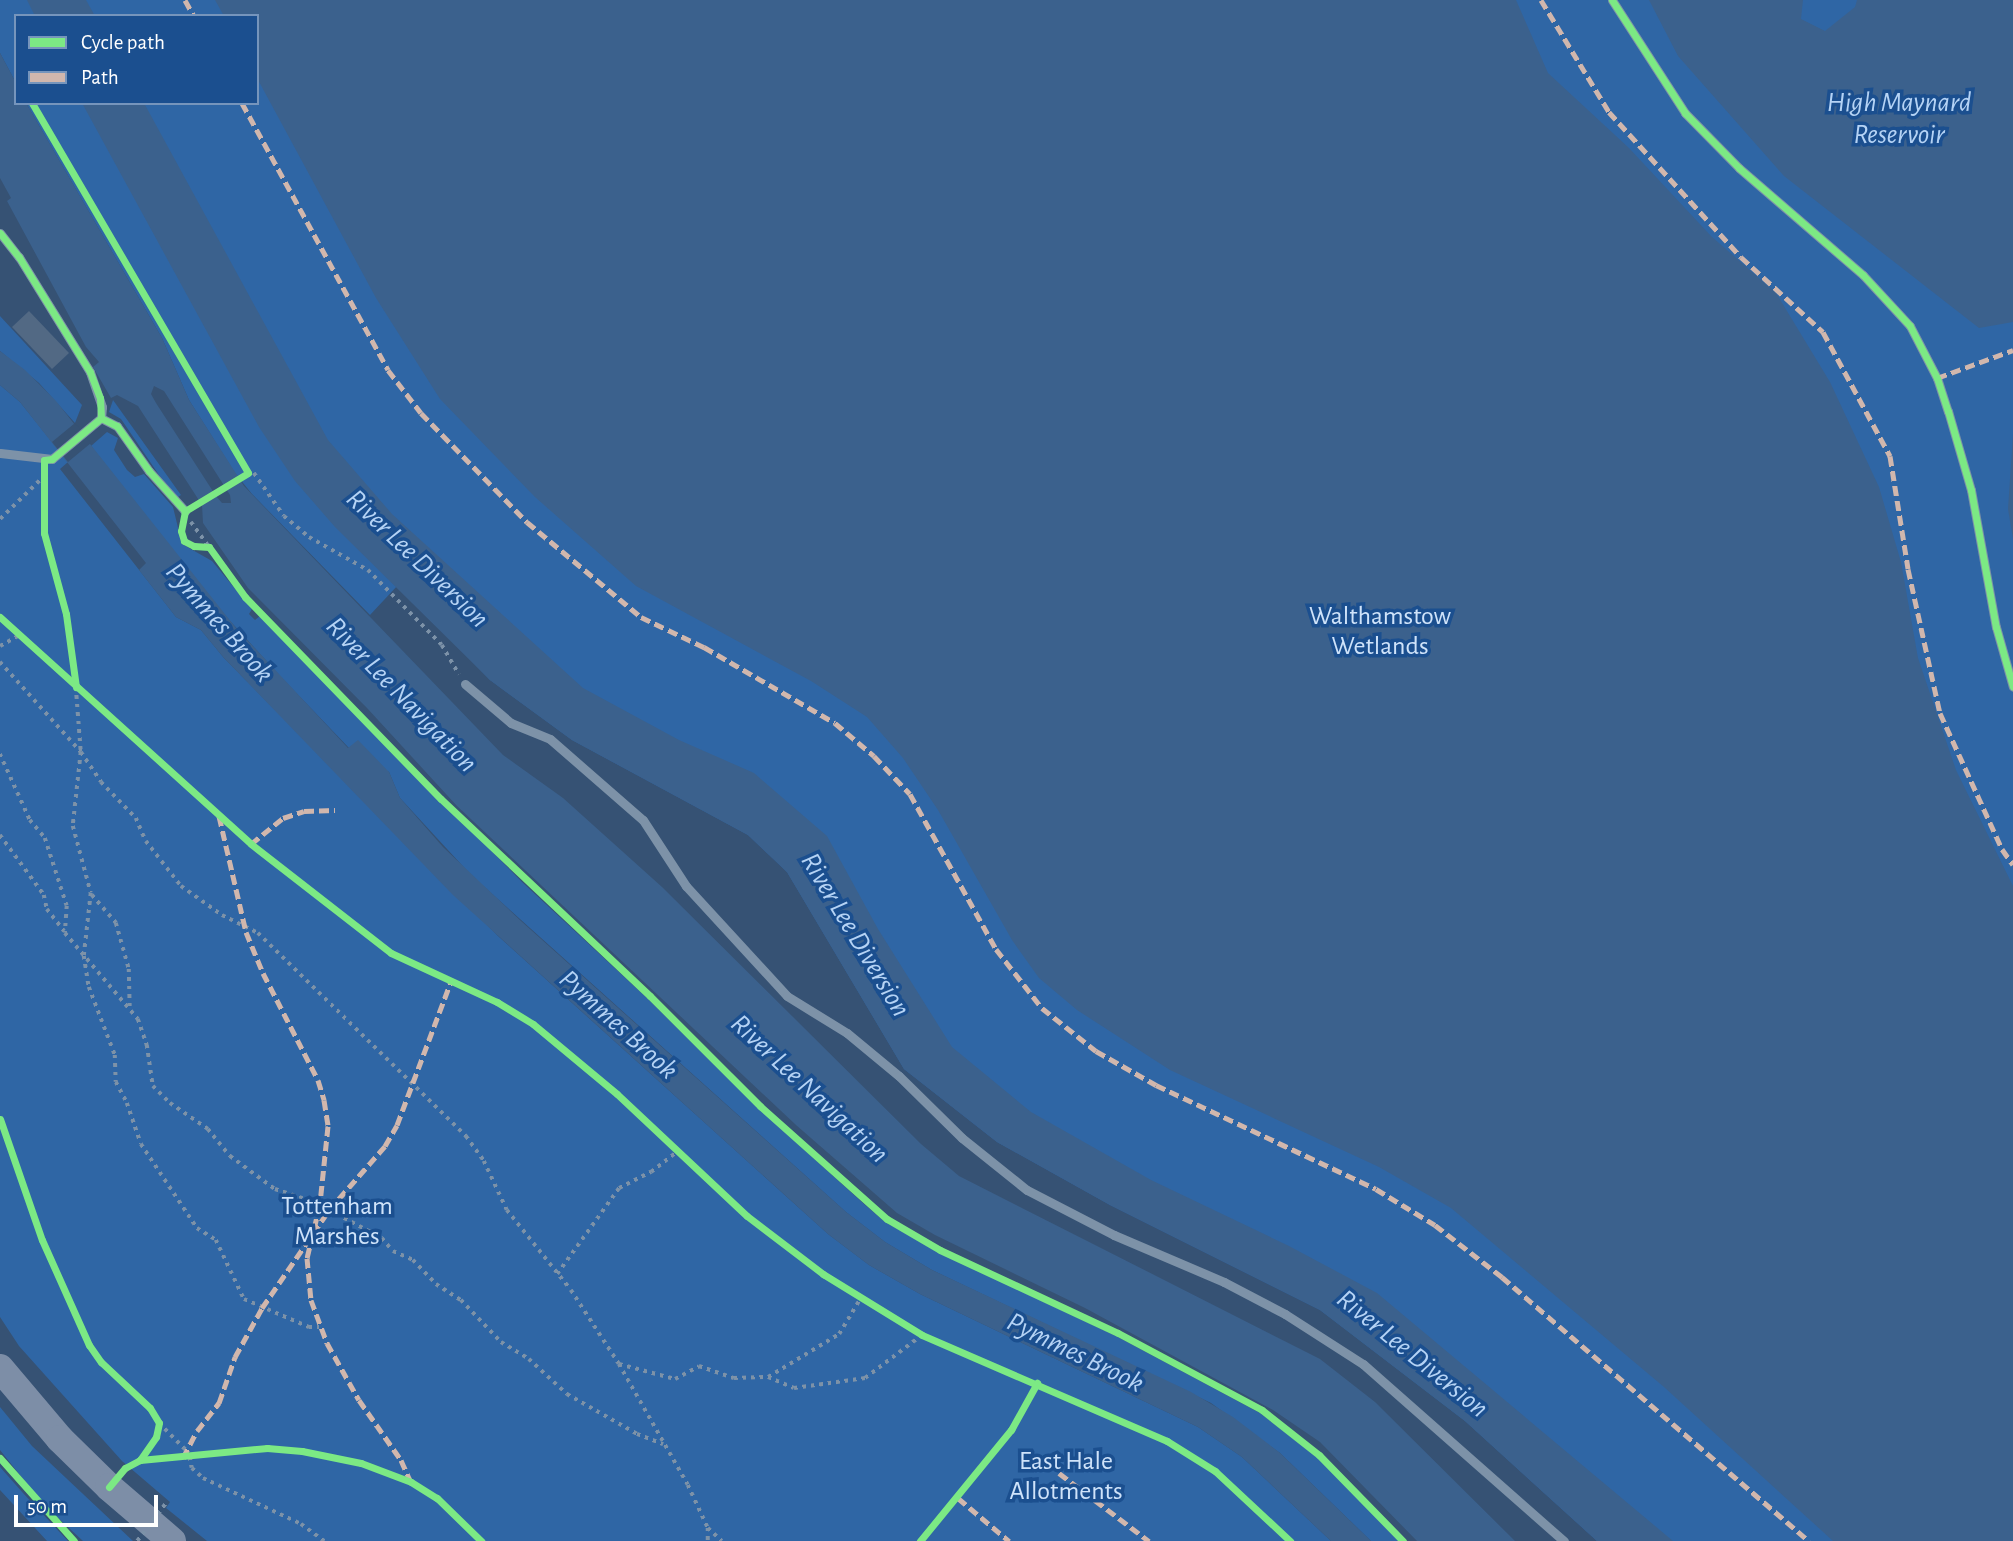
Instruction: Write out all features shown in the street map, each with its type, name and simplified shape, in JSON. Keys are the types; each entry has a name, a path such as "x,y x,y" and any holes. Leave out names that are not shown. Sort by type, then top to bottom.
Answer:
{"main road":[{"path":"0,1368 60,1439 117,1495 172,1541"}],"lane":[{"path":"1612,0 1685,113 1739,168 1863,275 1910,327 1937,378 1971,490 1996,627 2013,687"},
{"path":"0,233 19,257 90,372 100,398 101,418"},
{"path":"0,453 44,460 60,452 101,418"},
{"path":"101,418 117,426 149,471 185,511"},
{"path":"465,684 511,723 550,739 643,820 686,886 787,996 847,1033 900,1076 962,1138 1027,1190 1114,1235 1236,1288 1285,1314 1363,1364 1563,1541"}],"path":[{"path":"43,491 44,460"},
{"path":"244,472 254,472 284,516 309,537 368,570 442,645 465,684"},
{"path":"0,519 43,477"},
{"path":"182,521 185,511"},
{"path":"199,535 216,557"},
{"path":"194,547 209,547"},
{"path":"12,627 29,643"},
{"path":"0,646 20,635"},
{"path":"0,662 80,752 101,782 136,818 146,841 181,886 222,915 258,933 466,1136 484,1160 507,1210 572,1290 665,1445 708,1528 722,1541"},
{"path":"73,681 80,752 73,827 91,893 84,956 89,987 115,1055 116,1082 127,1103 141,1144 197,1228 216,1240 244,1298 309,1327 319,1327"},
{"path":"73,681 86,695"},
{"path":"0,754 30,820 45,838 67,906 65,933"},
{"path":"0,835 44,895 47,909 138,1019 147,1045 153,1086 170,1103 208,1129 230,1156 275,1189 320,1204"},
{"path":"91,893 116,923 129,969 130,1009"},
{"path":"668,1141 688,1160"},
{"path":"557,1274 619,1188 651,1172 678,1151"},
{"path":"329,1210 382,1238 393,1251 413,1261 436,1284 461,1300 501,1342 529,1359 567,1394 637,1434 665,1445"},
{"path":"851,1293 872,1306"},
{"path":"768,1377 839,1334 860,1299"},
{"path":"618,1364 675,1379 699,1366 734,1378 768,1377 794,1388 865,1378 919,1333 934,1340"},
{"path":"156,1437 157,1419"},
{"path":"157,1419 202,1478 301,1524 324,1541"},
{"path":"186,1455 201,1456"},
{"path":"137,1541 166,1503"},
{"path":"708,1528 708,1541"}],"green space":[{"name":"Walthamstow Wetlands","path":"0,0 2013,0 2013,1541 1597,1541 1465,1421 1320,1310 1110,1205 997,1142 904,1069 787,872 748,835 572,740 490,680 398,585 370,615 252,494 235,473 189,400 162,338 27,105 259,105 259,14 14,14 14,79 0,53"},
{"path":"0,316 82,405 75,423 39,383 0,351"},
{"name":"Tottenham Marshes","path":"0,385 20,402 68,462 60,469 176,617 201,630 224,658 498,936 828,1234 869,1265 920,1294 1198,1427 1242,1457 1331,1541 207,1541 166,1508 170,1502 122,1461 19,1346 0,1317"},
{"path":"113,400 181,495 178,497 159,475 121,419 109,412"},
{"path":"107,432 118,438 114,450 127,470 135,477 144,474 173,507 182,544 212,561 252,609 249,614 255,620 260,616 522,882 648,999 758,1108 864,1204 885,1222 938,1252 1116,1336 1260,1413 1317,1457 1399,1541 1371,1541 1280,1453 1211,1403 932,1270 885,1242 846,1212 471,875 400,798 389,772 349,748 281,677 212,601 91,446"},
{"path":"0,1407 32,1446 133,1541 83,1541 43,1504 0,1450"},
{"path":"0,1467 68,1541 47,1541 0,1490"}],"water":[{"path":"27,0 86,0 94,14 34,14"},
{"name":"Walthamstow Wetlands","path":"215,0 1516,0 1548,73 1629,148 1711,236 1776,293 1830,382 1879,487 1901,562 1918,658 1956,770 2013,886 2013,1541 1833,1541 1664,1387 1451,1208 1379,1167 1170,1070 1077,1010 1039,978 1012,940 938,810 903,758 867,717 811,681 636,586 535,497 440,399 376,298 259,82 259,14 223,14"},
{"name":"High Maynard Reservoir","path":"1649,0 1803,0 1801,19 1825,31 1855,7 1857,0 2013,0 2013,322 1979,328 1784,176 1678,56"},
{"name":"River Lee Navigation","path":"0,53 14,79 14,105 27,105 162,338 189,400 244,486 503,755 563,798 662,887 921,1144 959,1176 1320,1359 1375,1402 1515,1541 1417,1541 1320,1442 1273,1410 1085,1308 935,1235 897,1213 796,1125 457,806 367,708 248,588 203,523 202,505 138,406 117,395 111,398 93,367 99,362 86,347 7,201 11,198 0,178","holes":["154,386 164,391 230,495 231,503 222,503 216,496 156,403 151,394"]},
{"name":"River Lee Diversion","path":"83,105 145,105 328,440 392,514 583,688 679,740 754,773 827,836 878,929 952,1047 1031,1112 1151,1180 1289,1246 1377,1293 1673,1541 1597,1541 1465,1421 1320,1310 1110,1205 997,1142 904,1069 787,872 748,835 572,740 490,680 335,527 295,481 259,427"},
{"name":"Pymmes Brook","path":"0,351 25,370 56,401 236,628 348,748 358,740 389,772 400,798 443,847 521,921 846,1212 885,1242 932,1270 1191,1392 1233,1417 1280,1453 1371,1541 1331,1541 1242,1457 1198,1427 920,1294 869,1265 828,1234 453,895 224,658 201,630 176,617 139,570 146,563 20,402 0,385"},
{"path":"2013,434 2013,539 2008,509"}],"pier":[{"path":"75,423 91,443 68,462 52,442"}],"building":[{"path":"29,311 69,353 52,369 12,327"}],"marked path":[{"path":"185,0 193,14"},
{"path":"1541,0 1609,112 1741,257 1823,332 1890,456 1908,569 1940,713 2002,849 2013,865"},
{"path":"243,105 388,370 421,413 527,522 641,617 704,647 835,723 874,756 910,794 996,949 1042,1008 1096,1051 1156,1085 1376,1189 1435,1225 1502,1277 1809,1541"},
{"path":"1937,378 2013,350"},
{"path":"251,844 283,818 304,811 335,810"},
{"path":"219,816 246,932 263,973 318,1080 324,1100 328,1126 320,1204 307,1258 311,1300 327,1343 359,1400 401,1460 411,1482"},
{"path":"183,1458 197,1431 219,1403 235,1357 262,1308 329,1210 385,1146 397,1125 451,981"},
{"path":"1059,1473 1149,1541"},
{"path":"958,1498 1009,1541"}],"cycle path":[{"path":"1612,0 1685,113 1739,168 1863,275 1910,326 1937,378 1971,490 1996,627 2013,687"},
{"path":"33,105 248,473 185,511 181,531 184,541 194,546 209,547 245,597 441,799 650,996 760,1106 887,1219 940,1250 1118,1333 1262,1410 1319,1455 1403,1541"},
{"path":"0,233 19,257 90,372 100,398 101,418 52,459 44,460 44,533 66,614 76,687"},
{"path":"101,418 117,426 149,471 185,511"},
{"path":"0,617 251,844 391,953 497,1002 533,1024 617,1094 747,1216 823,1274 922,1335 1167,1441 1215,1471 1290,1541"},
{"path":"0,1119 42,1240 89,1345 101,1362 150,1408 159,1423 156,1437 140,1460"},
{"path":"920,1541 1011,1430 1037,1383"},
{"path":"109,1487 125,1468 140,1460 267,1448 302,1451 361,1463 411,1482 437,1498 481,1541"},
{"path":"0,1458 74,1541"}],"park label":[{"name":"East Hale Allotments","path":"1066,1477"}]}
